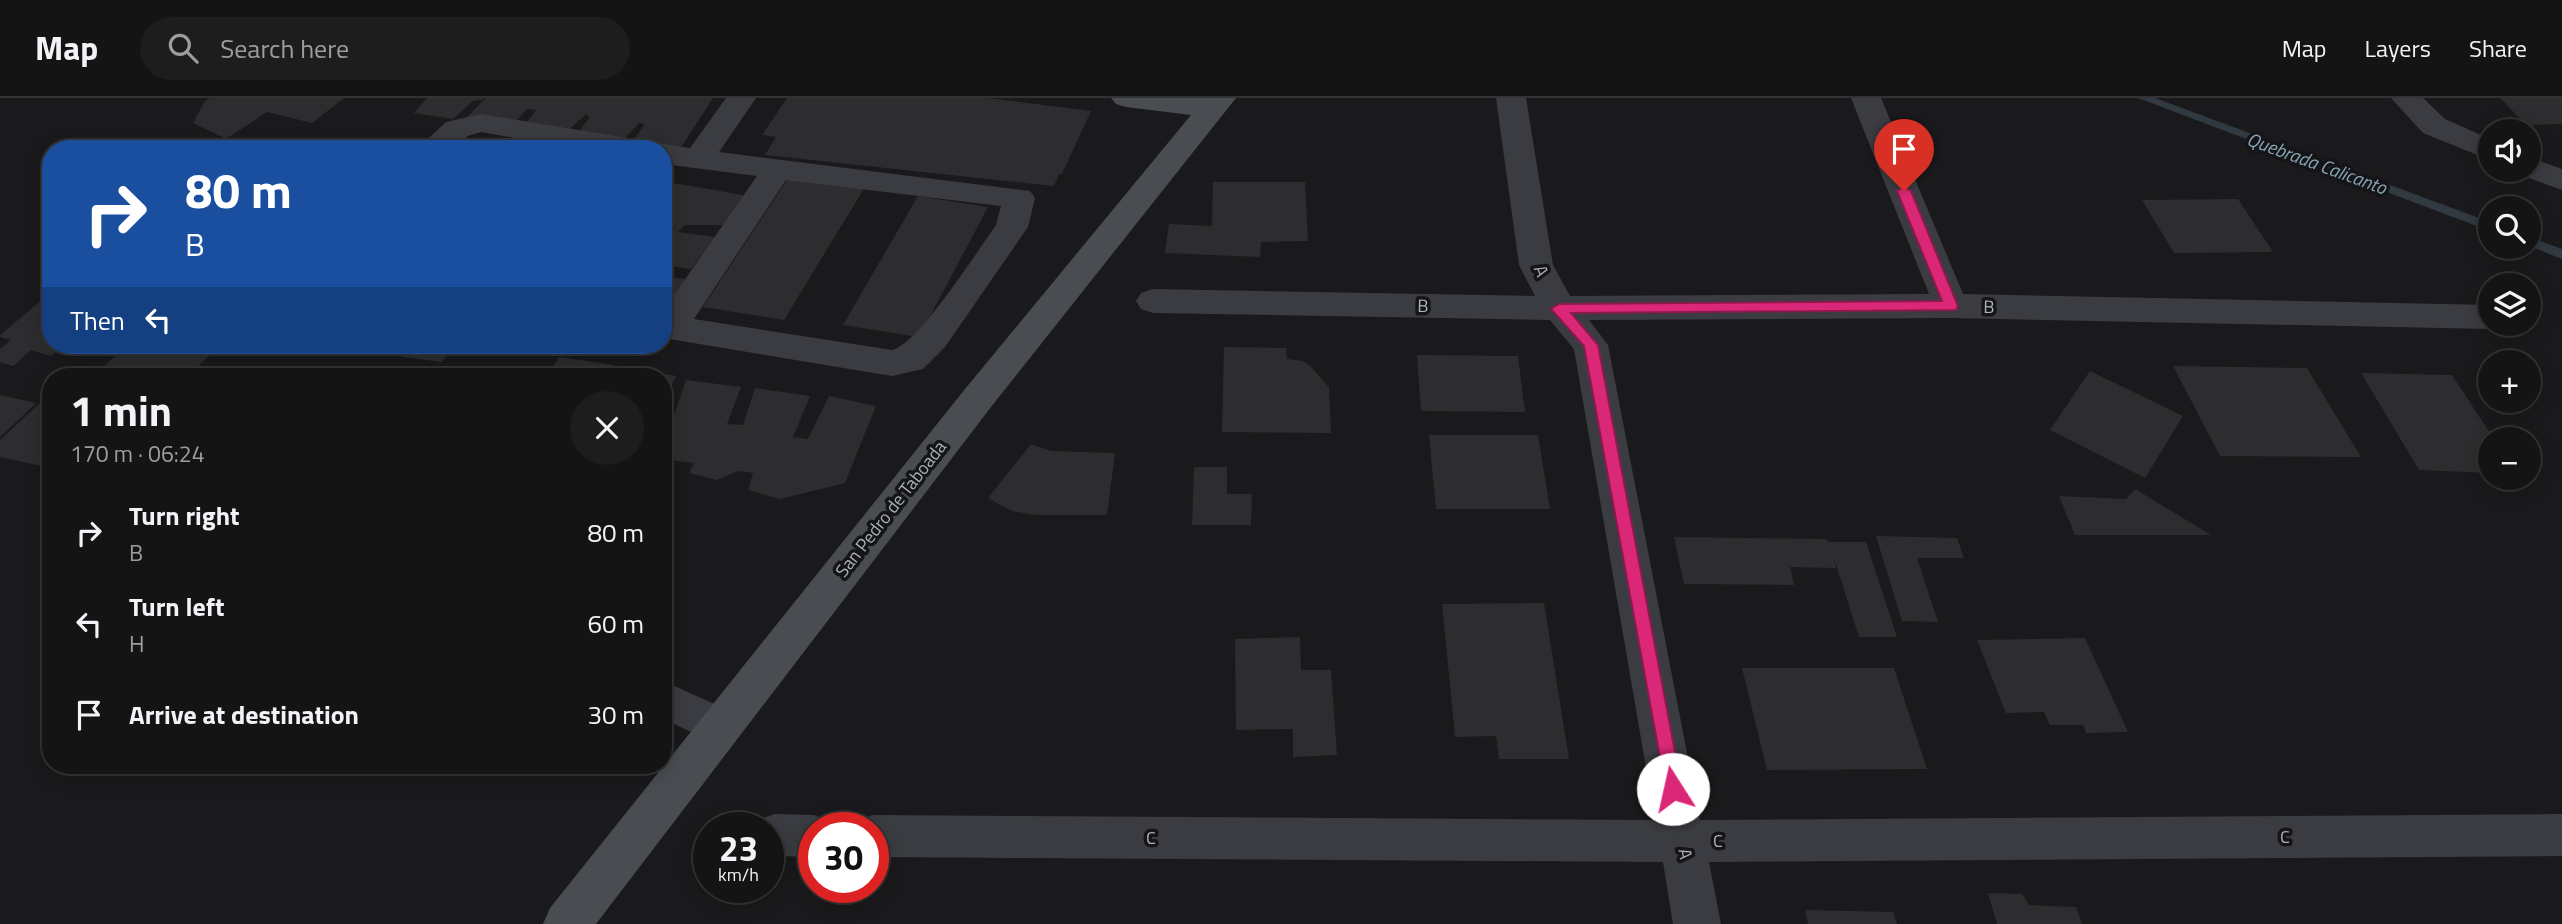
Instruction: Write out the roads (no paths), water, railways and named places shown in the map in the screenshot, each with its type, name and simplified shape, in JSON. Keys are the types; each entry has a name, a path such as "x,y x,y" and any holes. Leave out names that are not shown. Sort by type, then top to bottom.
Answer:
{"street":[{"path":"698,159 741,98"},
{"path":"1126,98 1217,104"},
{"name":"A","path":"1511,98 1536,265 1559,309 1591,345 1697,924"},
{"path":"1866,98 1951,306"},
{"path":"2406,98 2434,126 2478,145"},
{"name":"San Pedro de Taboada","path":"567,924 978,398 1217,104"},
{"path":"443,140 457,129 481,124 579,140"},
{"path":"672,155 1019,198 1012,227 933,338 911,360 891,363 672,327"},
{"path":"672,319 778,169"},
{"path":"2541,172 2562,180"},
{"name":"B","path":"1153,301 1559,309 1951,306 2478,317"},
{"path":"672,703 720,726"},
{"name":"C","path":"889,836 1683,841 2562,835"}],"waterway":[{"name":"Quebrada Calicanto","path":"2144,98 2478,223"},
{"name":"Quebrada Calicanto","path":"2541,246 2562,254"}]}
